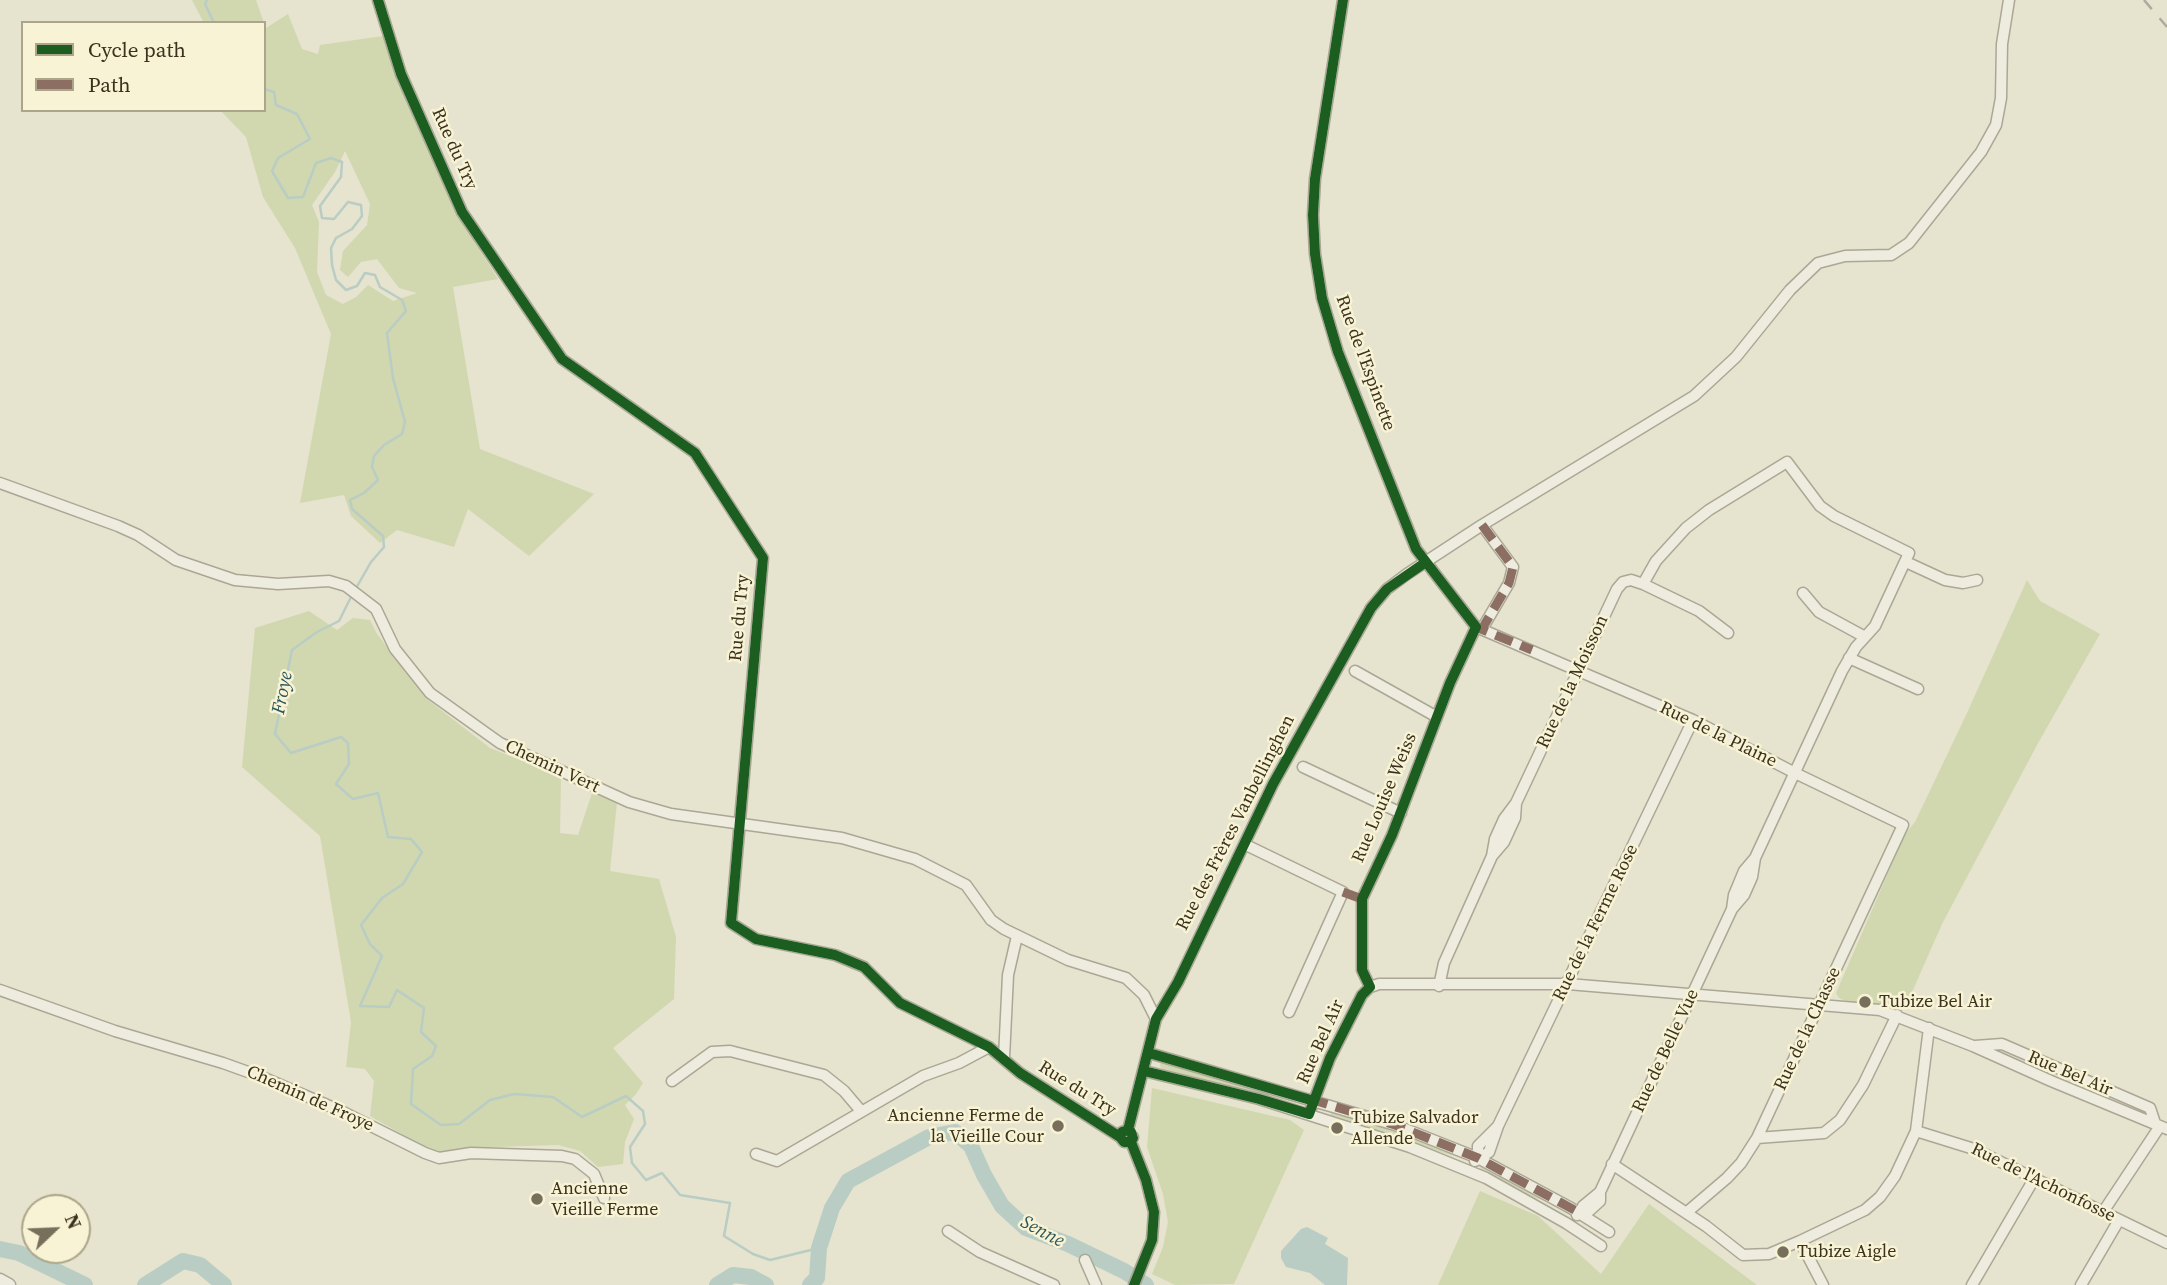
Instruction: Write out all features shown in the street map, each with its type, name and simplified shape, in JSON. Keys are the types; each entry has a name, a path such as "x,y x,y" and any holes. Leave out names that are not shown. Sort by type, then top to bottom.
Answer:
{"street":[{"name":"Rue du Try","path":"378,0 401,74 462,212 562,359 695,453 763,558 731,923 756,939 835,955 864,967 900,1003 989,1047 1020,1073 1126,1136"},
{"name":"Rue de l'Espinette","path":"1343,0 1315,179 1315,254 1322,298 1338,352 1416,549 1479,628"},
{"name":"Rue des Frères Vanbellinghen","path":"1126,1136 1156,1019 1169,1000 1277,775 1371,608 1387,589 1482,525 1695,396 1736,357 1790,290 1818,263 1845,256 1891,255 1909,243 1965,174 1990,137 2000,111 2002,44 2009,0"},
{"path":"1728,633 1699,611 1643,584 1656,561 1686,528 1709,510 1787,462 1820,506 1834,516 1945,580 1962,583 1977,580"},
{"name":"Chemin Vert","path":"0,483 118,526 138,535 176,560 235,580 278,584 330,581 346,586 376,609 395,649 430,693 500,743 629,802 671,814 842,838 915,859 966,885 991,920 1017,936 1068,960 1126,978 1144,995 1156,1019"},
{"name":"Rue Louise Weiss","path":"1370,987 1362,970 1362,899 1401,813 1437,718 1479,628 1509,583 1513,567 1482,525"},
{"name":"Rue de Belle Vue","path":"1566,1223 1600,1192 1732,909 1744,895 1752,877 1755,858 1849,658 1875,626 1908,557"},
{"name":"Rue de la Moisson","path":"1439,986 1444,962 1493,856 1504,842 1515,818 1516,803 1617,589 1623,582 1631,580 1643,584"},
{"path":"1803,593 1819,612 1865,637"},
{"name":"Rue de la Plaine","path":"1479,628 1693,720 1903,825"},
{"path":"1849,658 1918,690"},
{"path":"1355,671 1437,718"},
{"name":"Rue de la Ferme Rose","path":"1469,1170 1478,1158 1489,1152 1498,1126 1693,720"},
{"path":"1303,766 1401,813"},
{"name":"Rue de la Chasse","path":"1686,1213 1727,1178 1741,1163 1757,1138 1903,825"},
{"path":"1244,844 1343,892 1289,1012"},
{"path":"1004,1058 1008,975 1017,936"},
{"name":"Rue Bel Air","path":"1308,1114 1331,1058 1362,995 1370,987 1379,984 1568,984 1880,1010 1973,1046 2003,1044 2150,1108 2161,1126"},
{"name":"Chemin de Froye","path":"0,990 115,1031 262,1077 439,1158 471,1153 562,1156 575,1159 594,1174 604,1198"},
{"name":"Chemin Vert","path":"1144,995 1169,1000"},
{"path":"1757,1138 1824,1133 1840,1121 1863,1085 1897,1015"},
{"path":"1612,1164 1743,1255 1769,1254 1800,1241 1865,1209 1880,1198 1895,1176 1916,1131 1929,1028"},
{"path":"756,1154 777,1161 923,1076 959,1063 989,1047"},
{"path":"672,1081 712,1052 730,1051 824,1075 844,1091 861,1111"},
{"path":"1149,1053 1395,1125 1478,1158 1580,1213 1609,1232"},
{"path":"1144,1071 1259,1099 1410,1147 1469,1170 1566,1223 1601,1246"},
{"path":"2103,1212 2161,1126"},
{"name":"Rue de l'Achonfosse","path":"1916,1131 1962,1143 2167,1243"},
{"path":"1126,1136 1146,1180 1154,1212 1152,1240 1134,1285"},
{"path":"1972,1285 2034,1179"},
{"path":"2081,1285 2119,1220"},
{"path":"948,1231 980,1252 1054,1285"},
{"path":"1800,1241 1823,1285"},
{"path":"1085,1260 1096,1285"},
{"path":"0,1280 9,1285"}],"green space":[{"path":"192,0 256,0 263,21 203,21"},
{"path":"288,14 302,49 318,54 320,45 383,36 394,70 460,218 498,279 453,287 480,449 594,494 529,556 468,509 454,547 397,530 380,543 351,516 344,495 300,503 331,334 295,248 263,197 246,137 222,112 266,112 266,28","holes":["345,151 370,204 367,225 343,251 340,270 348,277 361,262 377,259 399,288 417,293 393,301 368,285 356,297 343,304 326,295 317,272 319,222 312,205 335,172"]},
{"path":"2027,580 2040,601 2100,634 2037,745 1942,924 1905,1008 1850,1003 1839,998 1836,993 1905,834 1915,822"},
{"path":"309,611 337,630 353,618 370,620 377,634 428,700 490,748 561,776 560,833 578,835 593,790 617,802 610,871 659,879 676,937 674,999 613,1048 643,1083 625,1105 634,1119 625,1142 623,1164 598,1167 580,1151 558,1145 463,1148 439,1152 419,1144 370,1116 374,1081 365,1069 346,1067 351,1022 320,836 242,767 255,628"},
{"path":"1163,1062 1300,1100 1296,1102 1273,1095 1260,1096 1161,1068 1160,1064"},
{"path":"1152,1088 1290,1120 1304,1130 1234,1284 1175,1285 1152,1274 1163,1247 1168,1222 1163,1194 1147,1147"},
{"path":"1330,1111 1400,1130 1470,1157 1468,1160 1433,1150 1331,1115"},
{"path":"1484,1164 1570,1212 1567,1214 1548,1201 1534,1198 1481,1169"},
{"path":"1480,1191 1538,1216 1601,1274 1649,1204 1757,1285 1438,1285"}],"shaded area":[{"path":"1307,1227 1328,1238 1325,1244 1348,1258 1347,1285 1325,1285 1310,1273 1286,1267 1281,1251 1301,1229"}],"waterway":[{"name":"Froye","path":"207,0 205,4 213,21"},
{"name":"Froye","path":"266,90 274,92 276,105 297,114 310,139 278,158 272,171 288,198 303,197 316,163 331,158 342,162 341,177 320,206 322,218 334,219 348,202 361,205 362,216 352,229 336,238 331,248 336,280 346,290 357,286 365,273 375,275 380,287 402,300 406,311 387,333 393,378 405,422 402,434 384,445 374,456 372,467 378,480 364,493 350,500 352,509 383,536 384,547 371,562 355,590"},
{"name":"Froye","path":"352,595 339,621 317,632 292,650 275,734 291,753 341,737 348,743 349,764 336,784 353,799 378,793 388,837 411,839 422,852 403,884 382,898 361,925 370,944 382,956 360,1006 389,1007 397,990 424,1008 421,1032 436,1046 432,1056 413,1069 411,1104 441,1125 459,1124 490,1100 514,1094 553,1097 582,1117 626,1096 643,1111 645,1124 630,1147 632,1163 646,1180 662,1173 680,1195 730,1203 724,1236 753,1254 770,1260 819,1248"},
{"name":"Senne","path":"810,1285 817,1278 819,1248 832,1208 848,1181 929,1137 955,1132 971,1146 1002,1206 1026,1228 1068,1244 1124,1271 1146,1285"},
{"name":"Senne","path":"0,1249 19,1253 85,1285"},
{"name":"Senne","path":"145,1285 183,1261 200,1265 224,1285"},
{"name":"Senne","path":"717,1285 733,1275 751,1277 766,1285"}],"railway":[{"path":"2144,0 2167,27"}],"marked path":[{"path":"1482,525 1513,567 1509,583 1482,629"},
{"path":"1473,622 1476,627 1532,650"},
{"path":"1343,892 1362,899"},
{"path":"1310,1099 1395,1125 1478,1158 1580,1213"}],"cycle path":[{"path":"378,0 401,74 462,212 562,359 695,453 763,558 731,923 756,939 835,955 864,967 900,1003 989,1047 1020,1073 1124,1142 1131,1142"},
{"path":"1144,1071 1309,1114 1330,1058 1362,995 1370,987 1362,970 1362,899 1392,835 1450,683 1476,627 1416,549 1338,352 1322,298 1315,254 1315,179 1343,0"},
{"path":"1120,1137 1122,1132 1128,1130 1156,1019 1178,982 1273,784 1371,608 1387,589 1426,562"},
{"path":"1149,1053 1314,1101"},
{"path":"1131,1132 1131,1142 1146,1180 1154,1212 1152,1240 1134,1285"}],"place":[{"name":"Tubize Bel Air","path":"1865,1002"},
{"name":"Ancienne Ferme de la Vieille Cour","path":"1058,1126"},
{"name":"Tubize Salvador Allende","path":"1337,1128"},
{"name":"Ancienne Vieille Ferme","path":"537,1199"},
{"name":"Tubize Aigle","path":"1783,1252"}]}
